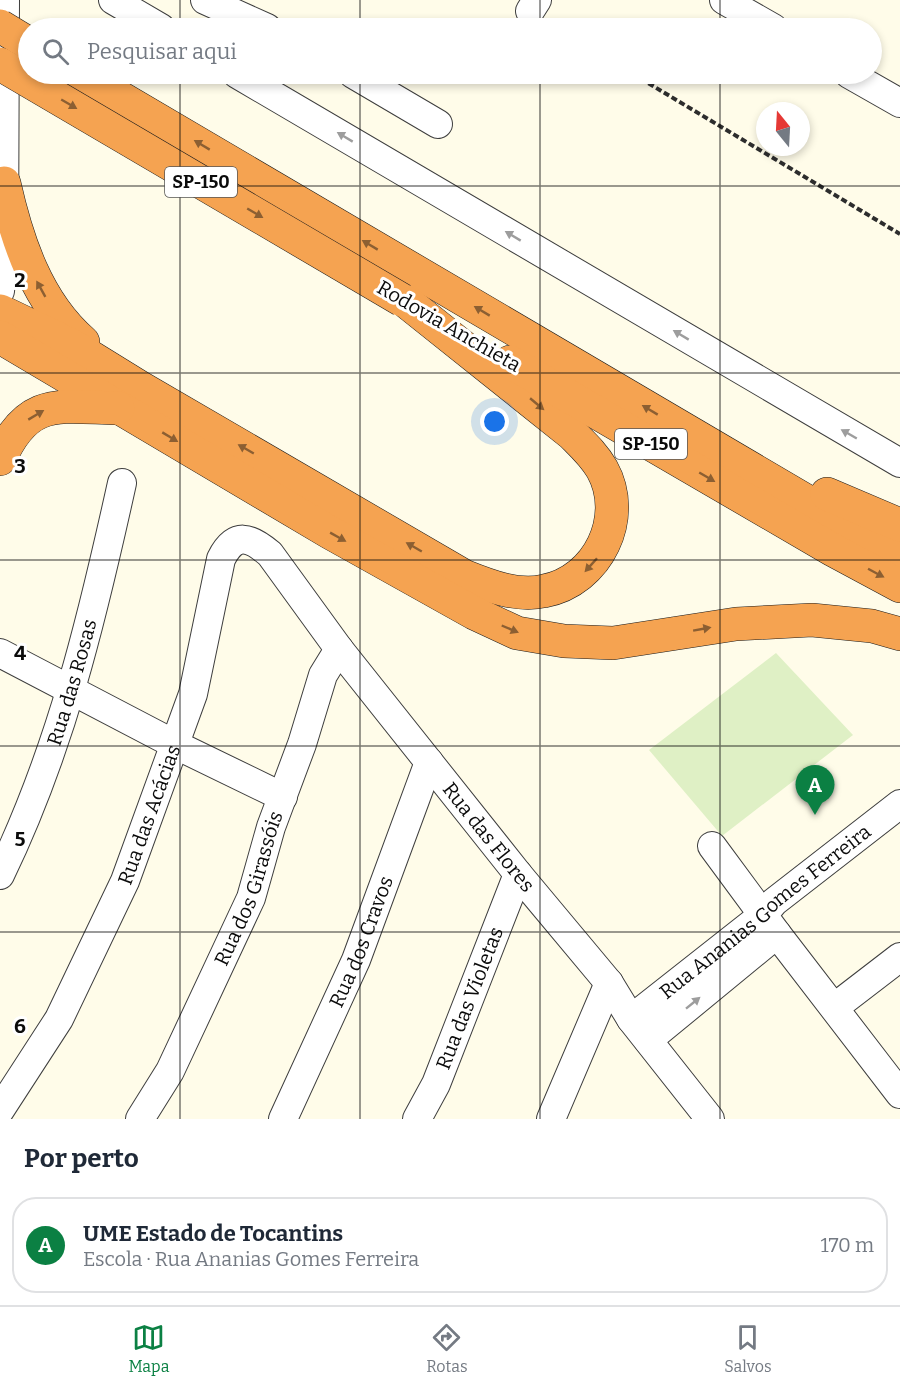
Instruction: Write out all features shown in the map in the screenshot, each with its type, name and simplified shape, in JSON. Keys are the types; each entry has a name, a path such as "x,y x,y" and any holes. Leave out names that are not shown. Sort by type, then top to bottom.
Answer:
{"highway":[{"path":"0,26 18,37"},
{"name":"Rodovia Anchieta","path":"0,63 18,73"},
{"name":"Rodovia Anchieta","path":"38,84 410,292 747,467 900,556"},
{"name":"Rodovia Anchieta","path":"95,84 410,292 833,550 900,586"},
{"path":"4,183 11,217 38,285 54,312 107,363 130,398"},
{"path":"0,337 130,398 464,576 490,586 520,592 543,592 566,585 585,572 599,555 608,533 612,511 603,470 572,434 410,292"},
{"path":"0,310 73,346 130,398 329,531 474,613 518,633 564,642 614,643 736,624 813,620 872,626 900,634"},
{"path":"0,459 17,428 37,413 50,407 130,398"},
{"path":"747,467 809,486 900,525"}],"street":[{"path":"0,291 4,252 5,0"},
{"path":"112,0 144,18"},
{"path":"205,0 245,18"},
{"path":"737,4 757,18"},
{"path":"254,84 900,463"},
{"path":"370,84 438,124"},
{"path":"867,84 900,103"},
{"name":"Rua das Rosas","path":"0,875 41,779 72,689 96,602 122,483"},
{"name":"Rua das Acácias","path":"0,1110 59,1019 120,892 193,694 221,559 227,547 236,541 256,542 270,554"},
{"name":"Rua das Flores","path":"270,554 339,649 518,874 609,983 698,1113"},
{"name":"Rua dos Girassóis","path":"140,1119 170,1071 251,898 271,827 302,744 323,675 339,649"},
{"path":"0,653 176,745 283,797"},
{"name":"Rua dos Cravos","path":"283,1119 356,960 429,762"},
{"name":"Rua Ananias Gomes Ferreira","path":"639,1029 770,925 774,902 900,804"},
{"path":"712,846 900,1094"},
{"name":"Rua das Violetas","path":"417,1119 436,1084 518,874"},
{"path":"835,1007 900,957"},
{"path":"551,1119 609,983"}],"path":[{"path":"650,84 900,234"}],"green space":[{"path":"776,653 853,735 722,836 649,750"}],"place":[{"name":"UME Estado de Tocantins","path":"815,815"}]}
